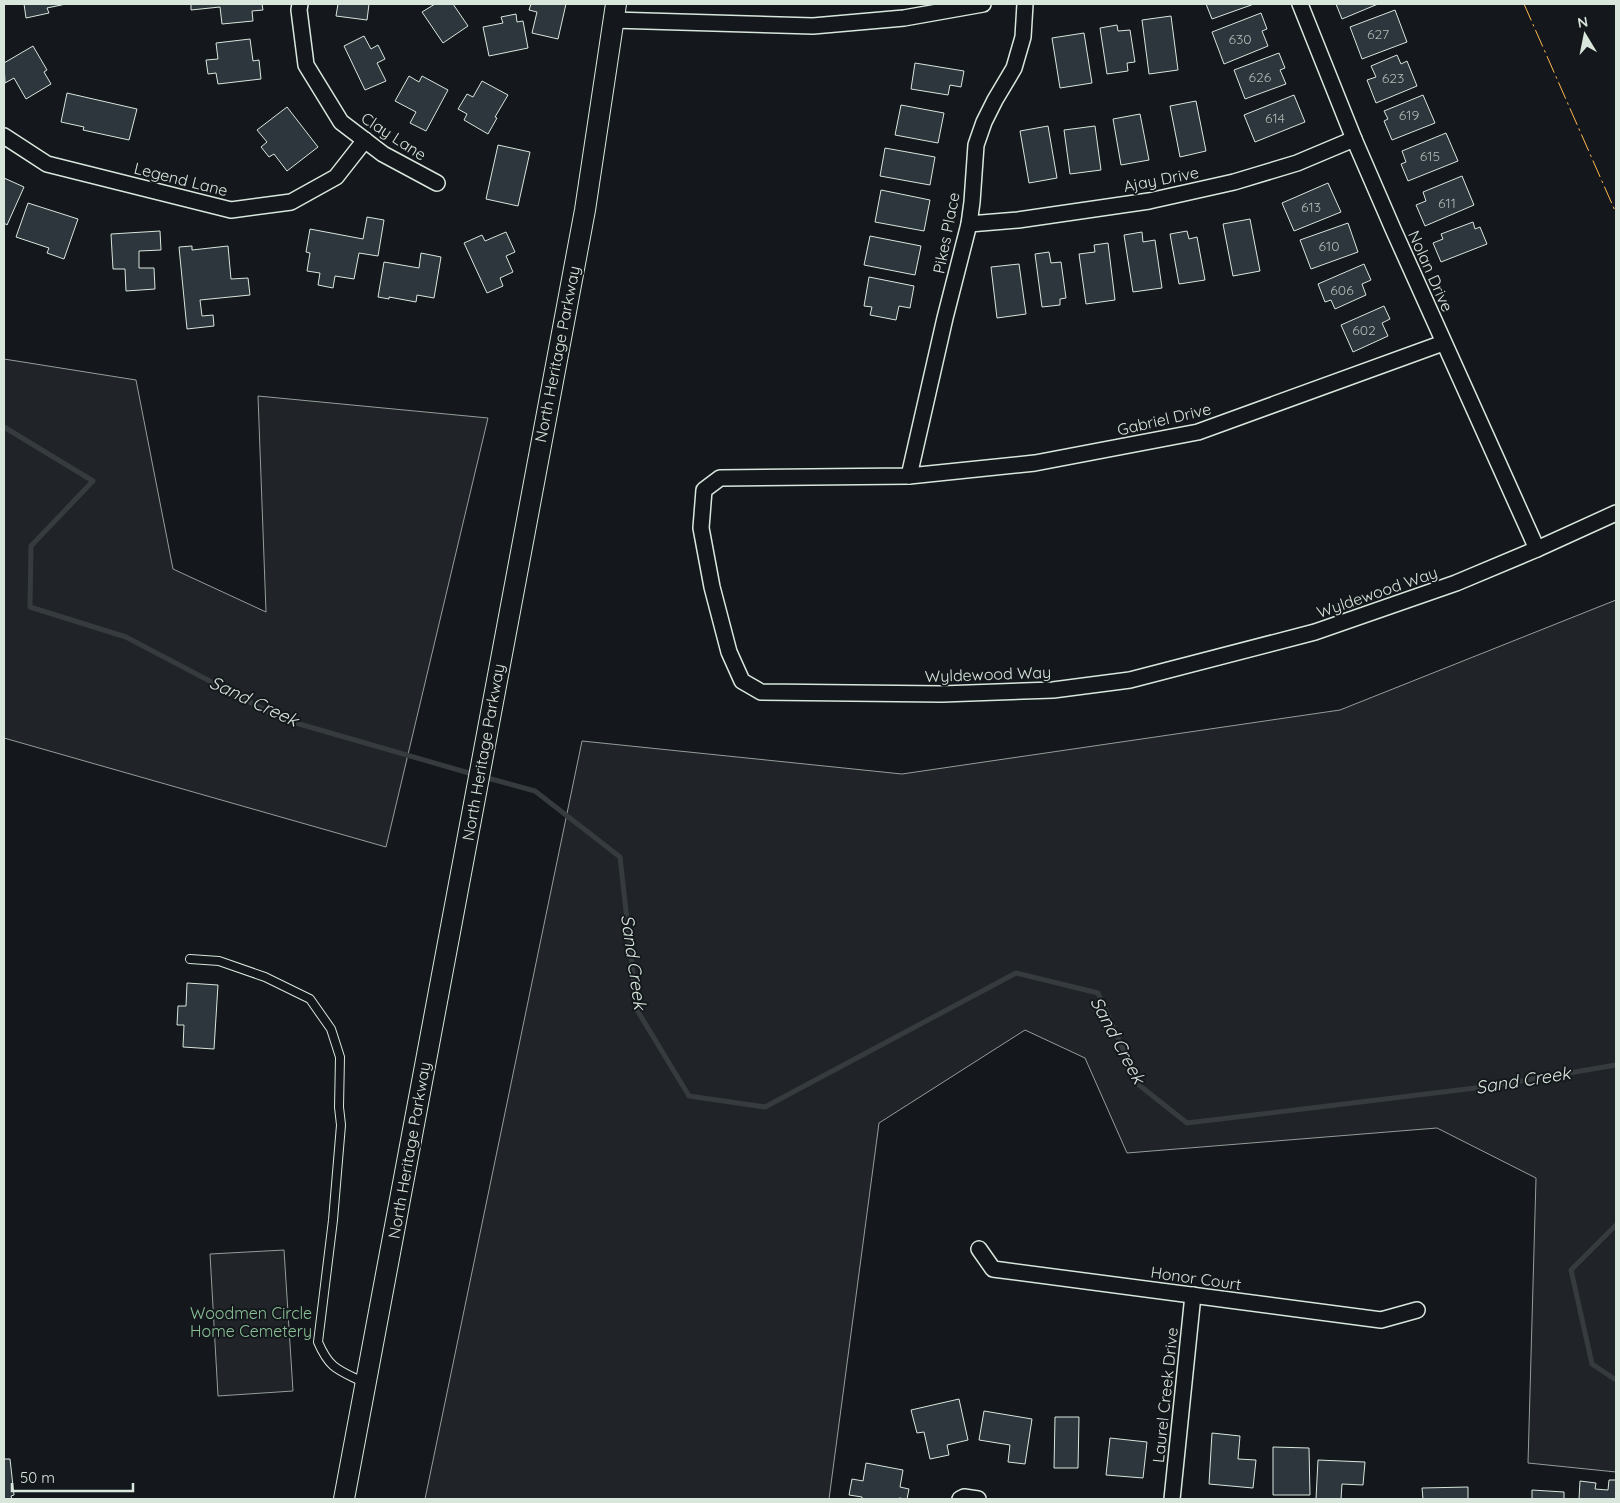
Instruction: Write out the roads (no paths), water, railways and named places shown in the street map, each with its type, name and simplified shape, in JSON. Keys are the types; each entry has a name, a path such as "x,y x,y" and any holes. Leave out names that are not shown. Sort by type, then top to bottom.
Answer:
{"main road":[{"name":"North Heritage Parkway","path":"344,1499 585,210 615,12"}],"street":[{"name":"Clay Lane","path":"300,4 299,10 306,65 341,122 383,154 437,183"},
{"path":"615,12 813,26 904,18 982,4"},
{"name":"Pikes Place","path":"910,476 945,318 969,224 976,145 984,122 1014,68 1024,37 1025,4"},
{"name":"Nolan Drive","path":"1300,4 1354,139 1537,549"},
{"name":"Legend Lane","path":"4,136 47,164 231,210 291,202 336,177 365,140"},
{"name":"Ajay Drive","path":"969,224 1018,220 1149,201 1234,182 1298,163 1354,139"},
{"name":"Gabriel Drive","path":"910,476 1035,463 1198,432 1444,343"},
{"name":"Wyldewood Way","path":"910,476 720,478 704,490 701,528 712,587 729,652 742,682 760,692 942,694 1053,690 1130,680 1315,632 1456,583 1616,513"},
{"name":"Honor Court","path":"979,1249 993,1269 1381,1320 1417,1310"},
{"name":"Laurel Creek Drive","path":"1172,1499 1193,1295"},
{"path":"960,1499 978,1499"}],"lane":[{"path":"190,959 220,961 266,977 310,999 330,1030 340,1058 339,1107 341,1125 318,1342 325,1359 338,1370 366,1383"}],"waterway":[{"name":"Sand Creek","path":"4,427 93,481 31,546 30,607 126,637 282,719 476,775"},
{"name":"Sand Creek","path":"484,777 535,791 620,857 637,1010 689,1096 765,1107 1016,973 1098,993 1139,1085 1187,1123 1492,1086 1616,1065"},
{"name":"Sand Creek","path":"1616,1225 1571,1270 1592,1364 1616,1380"}],"park label":[{"name":"Woodmen Circle Home Cemetery","path":"251,1322"}]}
